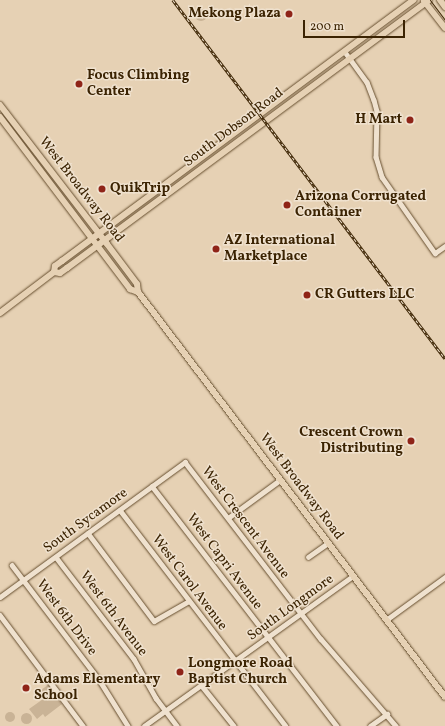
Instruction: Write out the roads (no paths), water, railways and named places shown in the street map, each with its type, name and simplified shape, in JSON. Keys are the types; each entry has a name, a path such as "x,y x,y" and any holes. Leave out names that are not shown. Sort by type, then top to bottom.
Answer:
{"main road":[{"name":"South Dobson Road","path":"0,313 54,272 55,266 414,0"},
{"path":"440,0 445,7"},
{"name":"South Dobson Road","path":"54,272 60,273 426,1"},
{"path":"426,1 445,28"},
{"path":"309,88 316,73"},
{"name":"West Broadway Road","path":"0,105 99,233 137,284 138,292 445,697"},
{"name":"West Broadway Road","path":"0,117 130,289 138,292"}],"street":[{"path":"345,52 367,82 377,108 376,157 382,177 435,253 445,246"},
{"name":"South Sycamore","path":"0,597 185,462"},
{"name":"West Crescent Avenue","path":"185,462 301,614 396,726"},
{"path":"228,518 280,480"},
{"name":"West Capri Avenue","path":"152,486 268,638 338,726"},
{"name":"West Carol Avenue","path":"120,510 235,662 286,726"},
{"path":"88,534 154,621 189,601"},
{"path":"308,557 328,543"},
{"name":"West 6th Avenue","path":"56,557 134,659 165,711 177,726"},
{"name":"West 6th Drive","path":"12,564 100,681 128,726"},
{"name":"South Longmore","path":"144,726 202,686 353,576"},
{"path":"386,620 445,577"},
{"path":"0,615 83,726"},
{"path":"202,686 234,726"},
{"path":"370,726 387,714"}],"tram line":[{"path":"430,0 445,20"}],"railway":[{"path":"173,0 445,358"}],"place":[{"name":"Mekong Plaza","path":"289,14"},
{"name":"Focus Climbing Center","path":"79,84"},
{"name":"H Mart","path":"410,120"},
{"name":"QuikTrip","path":"102,189"},
{"name":"Arizona Corrugated Container","path":"287,205"},
{"name":"AZ International Marketplace","path":"216,249"},
{"name":"CR Gutters LLC","path":"307,295"},
{"name":"Crescent Crown Distributing","path":"411,441"},
{"name":"Longmore Road Baptist Church","path":"180,672"},
{"name":"Adams Elementary School","path":"26,688"}]}
